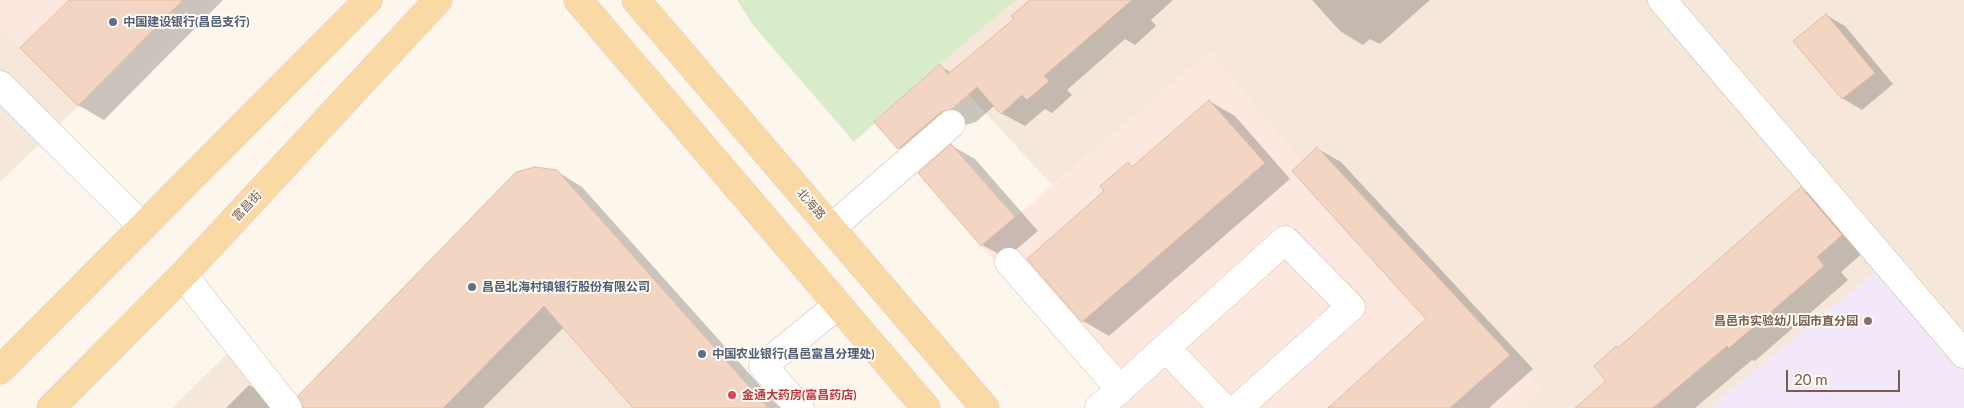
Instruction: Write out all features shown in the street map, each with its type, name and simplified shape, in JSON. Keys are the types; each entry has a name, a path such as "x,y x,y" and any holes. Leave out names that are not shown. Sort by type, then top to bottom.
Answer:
{"main road":[{"path":"0,370 368,0"},
{"name":"富昌街","path":"50,408 182,275 438,0"},
{"path":"578,0 926,408"},
{"name":"北海路","path":"636,0 984,408"}],"lane":[{"path":"1662,0 1964,354"},
{"path":"0,85 142,226"},
{"path":"831,228 951,124"},
{"path":"1099,408 1285,240 1351,307 1238,408"},
{"path":"1009,262 1120,389"},
{"path":"182,275 288,408"},
{"path":"800,408 763,366 838,305"},
{"path":"1166,348 1223,408"}],"shaded area":[{"path":"0,0 183,0 78,106 0,30"},
{"path":"1016,0 1964,0 1964,372 1878,270 1709,408 1523,408 1542,390 1318,147 1302,162 1210,52 1052,185 940,64"},
{"path":"0,29 78,106 0,182"},
{"path":"1210,51 1302,162 1317,147 1543,391 1523,408 1123,408 981,246"},
{"path":"535,167 557,170 768,408 172,408 229,352 287,406 516,172"},
{"name":"昌邑市实验幼儿园市直分园","path":"1878,270 1964,372 1964,408 1709,408"}],"green space":[{"path":"737,0 1016,0 940,64 854,142 753,25"}],"building":[{"path":"69,0 183,0 78,106 20,48"},
{"path":"1030,0 1132,0 1044,76 1049,81 1027,100 1022,95 1001,114 977,87 952,109 941,112 898,149 874,122 940,64 948,74 1014,19 1011,16"},
{"path":"1826,14 1875,73 1842,99 1793,41"},
{"path":"1209,100 1265,163 1082,322 1027,259 1104,191 1100,186 1128,162 1132,167"},
{"path":"951,144 1015,217 981,246 918,173"},
{"path":"1317,147 1510,355 1450,408 1328,408 1426,319 1292,171"},
{"path":"535,167 557,170 768,408 633,408 544,306 443,408 303,408 298,396 516,172"},
{"path":"1801,187 1842,235 1817,257 1824,266 1729,348 1727,346 1653,408 1575,408 1606,381 1594,366 1616,346 1618,348"}],"place":[{"name":"中国建设银行(昌邑支行)","path":"113,22"},
{"name":"昌邑北海村镇银行股份有限公司","path":"472,287"},
{"name":"昌邑市实验幼儿园市直分园","path":"1868,321"},
{"name":"中国农业银行(昌邑富昌分理处)","path":"702,354"},
{"name":"金通大药房(富昌药店)","path":"732,395"}]}
